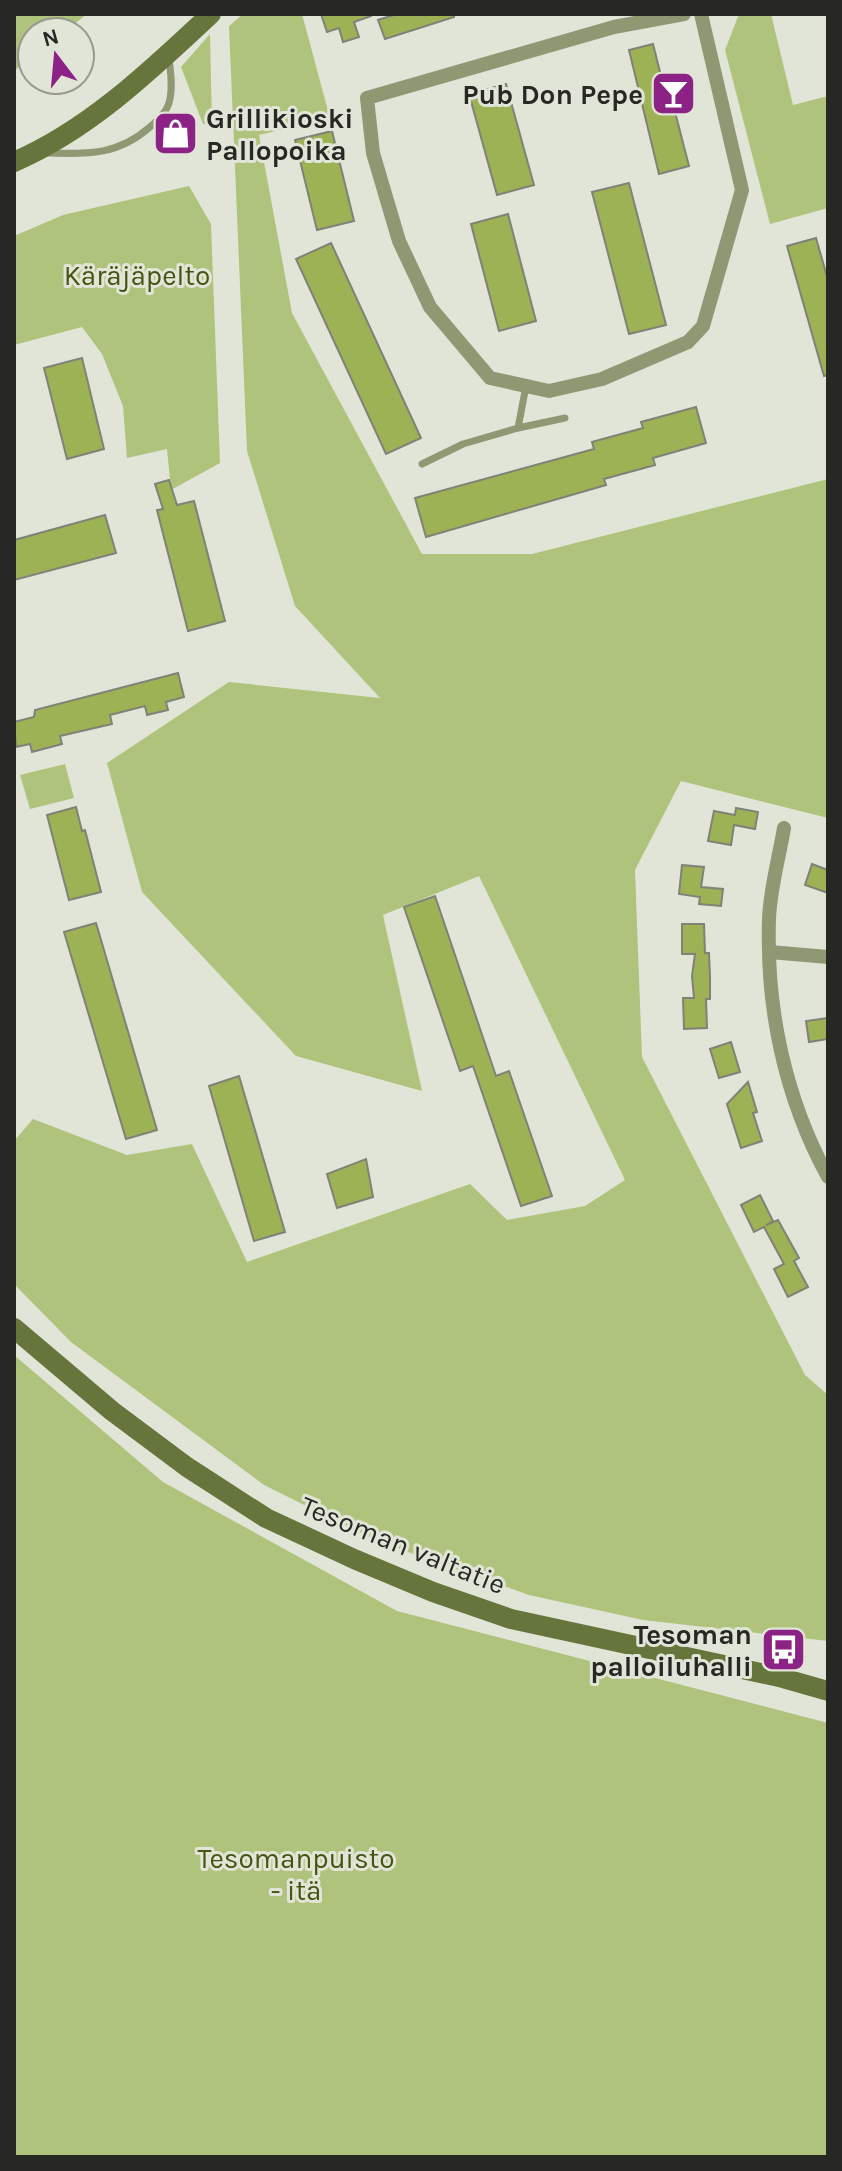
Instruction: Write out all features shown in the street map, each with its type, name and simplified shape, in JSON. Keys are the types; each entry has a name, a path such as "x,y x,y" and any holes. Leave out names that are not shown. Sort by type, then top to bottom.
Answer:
{"main road":[{"path":"14,162 35,153 90,119 211,14"},
{"name":"Tesoman valtatie","path":"14,1328 112,1411 187,1467 266,1518 354,1559 433,1592 511,1619 779,1677 828,1691"}],"street":[{"path":"684,14 614,27 367,98 373,153 399,241 430,307 490,378 549,391 602,379 688,342 703,326 742,190 701,14"},
{"path":"784,828 769,916 776,1029 788,1083 815,1154 828,1177"},
{"path":"770,952 828,957"}],"lane":[{"path":"35,153 87,154 117,148 134,140 156,122 167,107 171,76 169,53"},
{"path":"518,428 526,386"},
{"path":"422,464 463,444 565,418"}],"green space":[{"path":"14,14 87,14 16,16 14,71"},
{"path":"243,14 302,14 330,118 259,135 292,313 422,554 532,554 828,479 828,818 681,781 635,870 642,1057 805,1375 828,1395 828,1641 643,1620 529,1595 377,1541 264,1485 71,1342 14,1284 14,1141 33,1119 127,1155 192,1144 247,1262 470,1184 507,1220 585,1206 625,1180 479,876 383,915 422,1091 296,1056 142,892 107,763 229,682 380,698 295,606 247,451 229,26"},
{"path":"739,14 771,14 793,105 828,96 828,208 770,224 725,50"},
{"path":"210,34 212,125 203,124 181,67"},
{"name":"Käräjäpelto","path":"189,186 211,224 220,463 171,490 167,449 127,458 123,406 102,354 82,327 14,345 14,236 63,215"},
{"path":"65,764 74,798 30,809 20,775"},
{"name":"Tesomanpuisto - itä","path":"14,1355 163,1482 397,1611 828,1723 828,2157 14,2157"}],"building":[{"path":"321,14 371,16 354,22 359,37 343,42 339,28 327,32"},
{"path":"397,14 454,14 454,17 385,39 378,20"},
{"path":"653,44 662,80 676,77 684,110 675,112 689,166 659,174 629,50"},
{"path":"506,84 534,185 497,195 469,94"},
{"name":"Grillikioski Pallopoika","path":"180,120 190,130 170,149 160,138"},
{"path":"332,131 354,221 317,230 295,140"},
{"path":"629,183 666,325 629,334 592,192"},
{"path":"508,214 536,321 499,331 471,224"},
{"path":"816,238 828,280 828,375 824,376 787,246"},
{"path":"331,243 421,438 386,454 296,259"},
{"path":"82,358 104,449 67,459 44,368"},
{"path":"696,407 706,443 653,458 655,465 604,479 606,485 426,537 415,498 594,449 592,442 643,428 641,422"},
{"path":"169,480 177,505 194,501 225,621 188,631 157,510 163,509 155,484"},
{"path":"105,515 116,553 14,580 14,540"},
{"path":"178,673 184,697 166,702 168,710 147,715 145,706 110,715 112,724 60,736 62,744 32,752 30,744 16,747 14,722 34,717 35,710"},
{"path":"76,807 101,892 69,900 47,815"},
{"path":"736,808 758,812 755,829 734,825 731,845 708,841 714,811 735,815"},
{"path":"812,864 828,870 828,893 805,885"},
{"path":"682,865 704,867 701,887 723,889 721,906 699,904 700,897 679,894"},
{"path":"435,896 496,1076 509,1071 552,1196 521,1206 473,1066 460,1071 404,907"},
{"path":"96,923 157,1130 126,1139 64,932"},
{"path":"682,924 704,924 710,977 710,999 706,999 707,1028 684,1029 683,998 694,998 692,976 695,954 682,954"},
{"path":"828,1018 828,1039 809,1042 806,1021"},
{"path":"731,1042 740,1072 719,1078 710,1049"},
{"path":"239,1076 285,1232 254,1241 209,1086"},
{"path":"748,1082 762,1141 741,1148 727,1104"},
{"path":"366,1159 373,1197 337,1208 327,1174"},
{"path":"760,1195 773,1221 766,1225 778,1220 799,1258 794,1261 808,1287 788,1297 774,1269 784,1264 764,1227 754,1232 741,1205"}],"place":[{"name":"Pub Don Pepe","path":"674,94"},
{"name":"Grillikioski Pallopoika","path":"175,134"},
{"name":"Tesoman palloiluhalli","path":"783,1650"}]}
